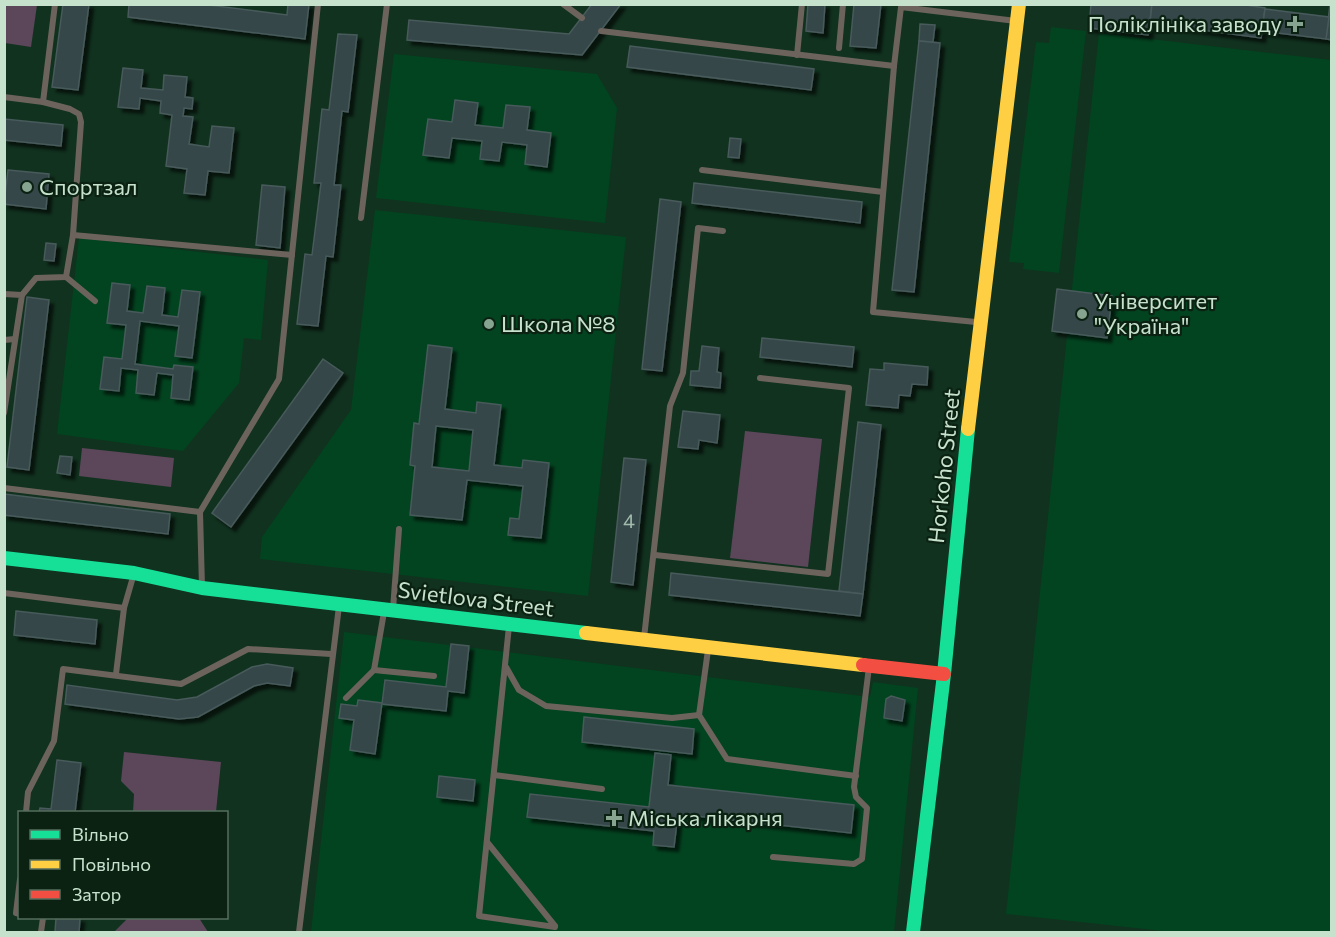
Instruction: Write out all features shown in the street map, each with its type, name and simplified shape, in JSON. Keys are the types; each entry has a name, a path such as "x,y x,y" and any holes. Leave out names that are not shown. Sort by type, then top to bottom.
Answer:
{"street":[{"name":"Horkoho Street","path":"913,933 944,674 979,322 1020,4"},
{"name":"Svietlova Street","path":"4,558 134,573 202,588 708,649 944,674"}],"lane":[{"path":"43,102 55,4"},
{"path":"202,588 200,512 279,379 318,4"},
{"path":"361,218 387,4"},
{"path":"563,4 582,18"},
{"path":"797,55 802,4"},
{"path":"839,48 843,4"},
{"path":"979,322 873,312 901,7 1018,21"},
{"path":"601,31 894,66"},
{"path":"4,97 43,102 70,109 79,114 81,122 73,235 66,278"},
{"path":"702,170 883,192"},
{"path":"644,640 670,406 682,373 698,228 723,231"},
{"path":"73,235 292,255"},
{"path":"4,413 22,295 36,278 66,278 95,301"},
{"path":"4,294 22,295"},
{"path":"4,340 15,339"},
{"path":"655,555 828,574 849,388 760,378"},
{"path":"4,488 200,512"},
{"path":"346,698 374,670 388,610 399,529"},
{"path":"116,674 124,608 134,573"},
{"path":"4,593 124,608"},
{"path":"299,933 331,654 339,603"},
{"path":"487,842 555,927 479,916 510,624"},
{"path":"26,811 28,792 54,741 63,669 181,684 248,649 331,654"},
{"path":"708,649 699,715 721,753 733,762 856,776"},
{"path":"506,666 519,690 531,700 546,706 672,718 699,715"},
{"path":"772,857 859,862 864,856 867,808 856,796 856,776 869,666"},
{"path":"374,670 434,676"},
{"path":"494,775 602,789"},
{"path":"18,896 16,913 18,914"}],"shaded area":[{"path":"5,4 37,5 31,47 5,43"},
{"path":"1051,27 1086,31 1059,273 1023,269 1024,263 1009,262 1036,42 1049,43"},
{"path":"1099,33 1331,60 1331,932 1172,932 1006,914"},
{"path":"394,54 597,74 617,108 605,223 376,198"},
{"name":"Школа №8","path":"375,210 626,237 588,596 260,559 262,537 351,410"},
{"path":"79,238 268,260 261,340 244,338 239,383 183,451 57,434"},
{"path":"745,431 822,439 808,567 730,558"},
{"path":"82,448 174,458 171,487 79,476"},
{"name":"Міська лікарня","path":"344,632 870,697 873,682 918,688 894,932 311,932"},
{"path":"124,752 221,762 216,811 133,811 134,794 121,781"},
{"path":"127,919 200,919 208,932 114,932"}],"building":[{"path":"63,4 89,4 78,90 52,87"},
{"path":"129,4 201,4 287,15 288,4 309,4 305,39 128,17"},
{"path":"592,4 621,4 582,55 407,40 409,20 569,34"},
{"path":"808,4 825,4 823,33 806,31"},
{"path":"854,4 881,4 876,48 850,46"},
{"path":"1091,4 1152,4 1148,35 1089,28"},
{"path":"1152,4 1239,4 1265,8 1261,38 1150,23"},
{"path":"1330,4 1332,4 1332,40 1326,39"},
{"name":"Поліклініка заводу","path":"1265,9 1329,17 1326,39 1262,31"},
{"path":"920,24 935,25 933,42 919,41"},
{"path":"338,34 357,35 348,112 342,111 334,185 341,185 333,257 326,256 318,326 297,324 305,254 312,255 321,183 314,183 322,109 329,110"},
{"path":"919,41 940,43 914,292 892,290"},
{"path":"630,46 814,69 811,90 627,67"},
{"path":"123,68 143,70 141,88 163,90 164,75 187,77 185,97 193,98 192,109 184,108 183,116 193,117 189,144 209,147 212,126 234,128 229,173 208,171 205,195 184,193 187,169 166,166 172,115 160,113 161,101 140,98 139,109 118,107"},
{"path":"455,100 478,103 475,125 503,128 506,105 530,107 527,130 551,133 547,167 525,164 527,145 502,142 499,161 480,159 482,141 452,138 449,158 423,155 428,119 452,122"},
{"path":"4,119 63,125 61,146 4,140"},
{"path":"730,138 741,139 739,158 728,157"},
{"name":"Спортзал","path":"8,170 49,174 46,209 4,204"},
{"path":"694,183 862,202 860,223 692,203"},
{"path":"262,185 285,187 280,248 256,245"},
{"path":"660,199 681,202 662,371 642,369"},
{"path":"46,243 56,244 54,261 44,260"},
{"path":"112,283 130,285 127,311 143,313 147,286 165,288 162,315 178,317 182,290 200,292 192,358 175,356 179,326 140,321 135,364 173,369 174,365 193,367 189,400 171,398 173,375 157,373 154,395 136,393 138,370 121,368 119,391 100,389 104,357 122,359 126,325 107,323"},
{"name":"Університет \"Україна\"","path":"1057,289 1112,296 1107,338 1052,331"},
{"path":"27,297 49,300 29,470 7,467"},
{"path":"762,338 854,347 852,367 760,357"},
{"path":"428,345 452,348 445,409 476,413 477,402 501,405 494,465 522,468 523,460 549,463 541,538 508,535 510,518 519,519 523,486 467,480 462,520 410,515 415,466 410,465 414,423 419,424","holes":["436,426 473,430 469,471 432,467"]},
{"path":"702,346 719,348 717,372 721,373 720,388 690,385 691,371 699,371"},
{"path":"323,359 343,373 231,527 212,513"},
{"path":"884,363 928,367 927,385 912,384 910,396 899,395 898,408 866,405 870,369 884,370"},
{"path":"683,411 720,415 717,443 699,440 698,449 678,447"},
{"path":"858,422 881,425 863,594 839,591"},
{"path":"60,456 72,457 70,475 57,473"},
{"path":"624,458 646,460 633,585 611,582"},
{"path":"4,494 170,514 168,534 4,515"},
{"path":"671,573 863,594 860,616 669,595"},
{"path":"16,611 97,620 95,644 14,635"},
{"path":"451,644 469,646 464,693 448,691 446,711 382,704 385,680 446,687"},
{"path":"267,664 293,668 290,686 267,683 254,686 198,717 179,719 65,704 67,685 177,700 197,697 252,667"},
{"path":"891,696 905,700 902,721 884,718 886,699"},
{"path":"358,700 382,703 375,754 350,750 354,720 339,718 341,704 357,706"},
{"path":"584,717 694,729 692,754 582,742"},
{"name":"Міська лікарня","path":"655,753 671,755 668,785 854,805 851,833 678,814 674,847 653,845 654,831 527,817 530,794 649,807"},
{"path":"57,760 81,763 75,811 39,811 40,808 51,809"},
{"path":"439,776 475,780 473,801 437,797"},
{"path":"56,919 80,919 79,932 55,932"}],"traffic: fast":[{"path":"913,932 944,674 968,429"},
{"path":"4,558 134,573 202,588 586,633"}],"traffic: slow":[{"path":"968,429 1019,4"},
{"path":"586,633 863,665"}],"traffic: jam":[{"path":"863,665 944,674"}],"place":[{"name":"Поліклініка заводу","path":"1295,24"},
{"name":"Спортзал","path":"27,187"},
{"name":"Університет \"Україна\"","path":"1082,314"},
{"name":"Школа №8","path":"489,324"},
{"name":"Міська лікарня","path":"614,818"}]}
